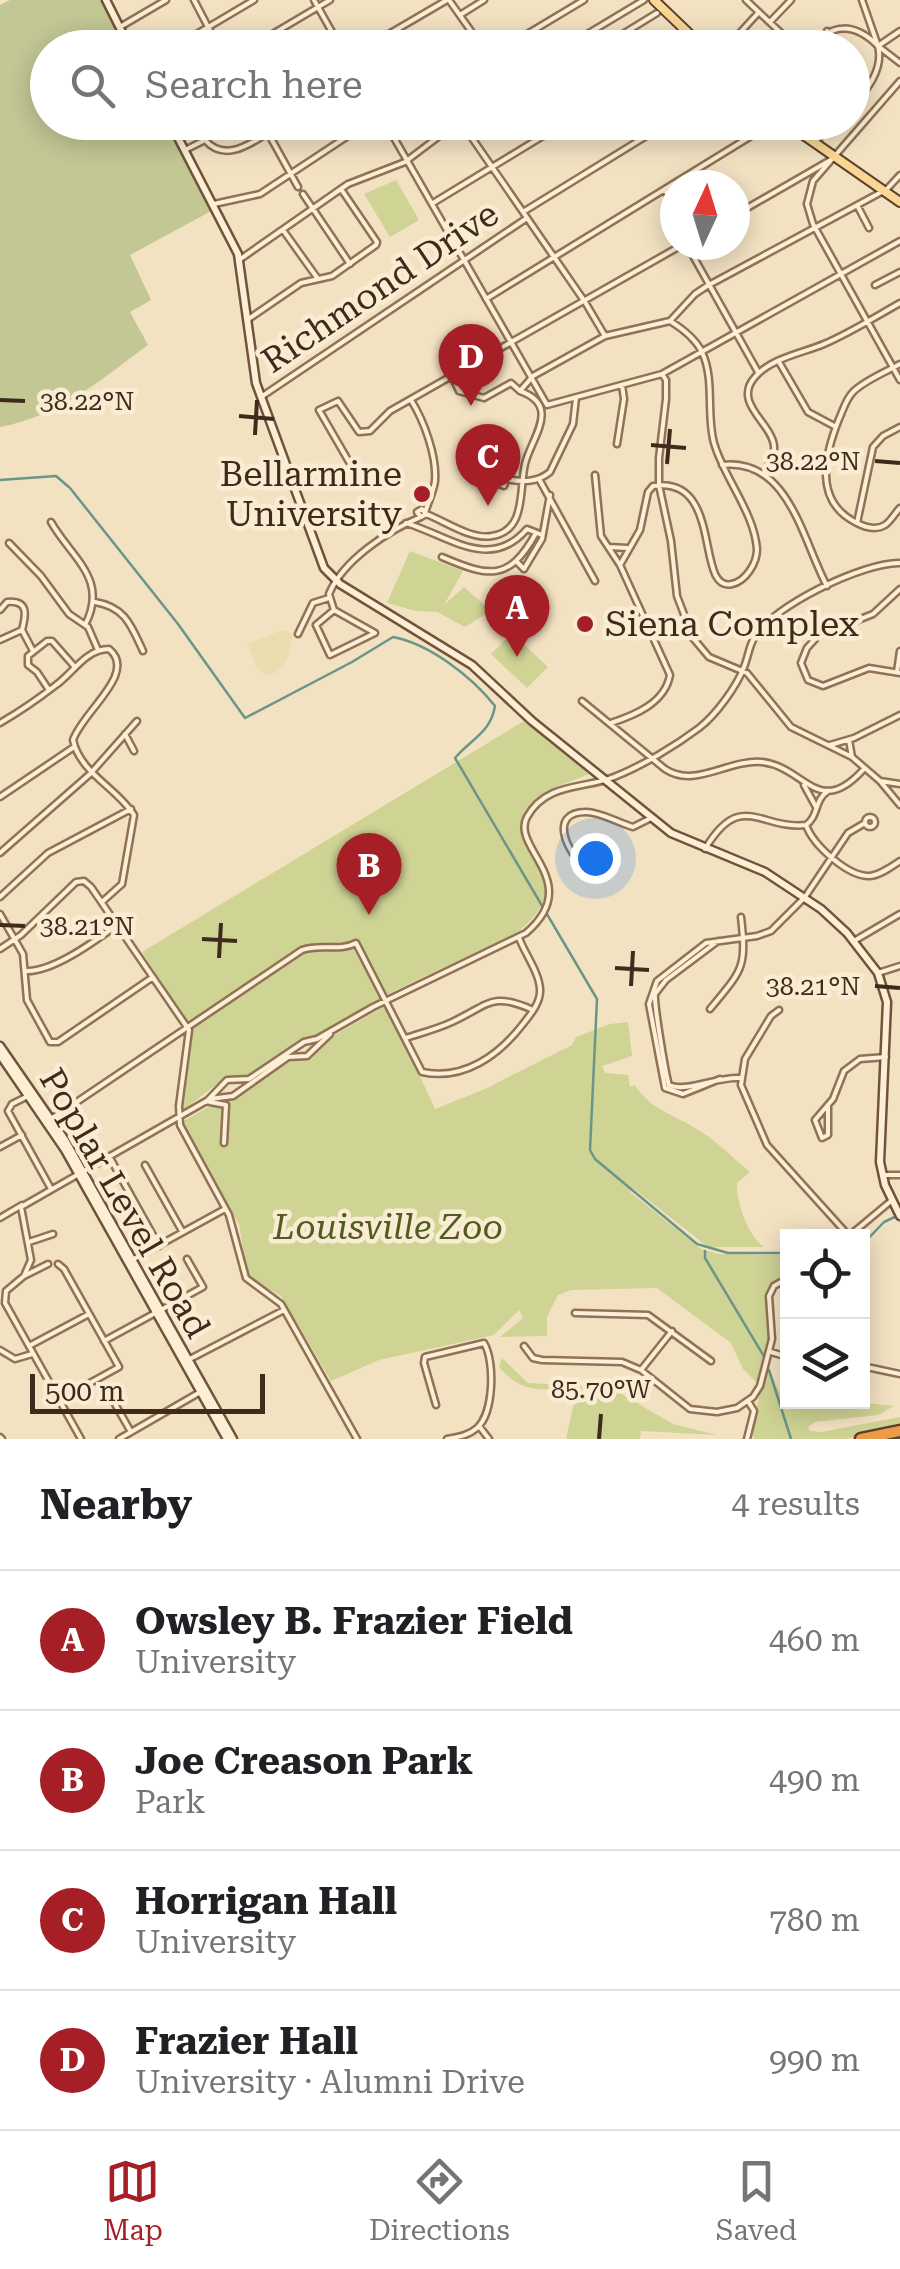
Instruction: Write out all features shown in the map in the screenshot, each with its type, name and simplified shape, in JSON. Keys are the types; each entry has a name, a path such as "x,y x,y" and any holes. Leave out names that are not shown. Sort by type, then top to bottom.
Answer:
{"highway":[{"path":"861,1439 900,1434"},
{"path":"888,1439 900,1434"}],"main road":[{"path":"106,0 122,30"},
{"path":"656,1 686,30"},
{"path":"180,140 240,260 254,376 322,564 336,582 472,665 532,721 650,818 682,839 764,872 829,914 854,940 878,973 887,1007 880,1158 882,1174 898,1213"},
{"path":"809,140 900,202"},
{"name":"Poplar Level Road","path":"0,1046 80,1172 230,1439"},
{"name":"Poplar Level Road","path":"0,1055 49,1120"}],"street":[{"path":"120,26 166,0"},
{"path":"194,0 210,30"},
{"path":"204,30 254,0"},
{"path":"314,0 331,30"},
{"path":"279,30 330,0"},
{"path":"396,30 448,0 469,30"},
{"path":"460,15 484,0"},
{"path":"534,30 584,0"},
{"path":"594,30 644,0"},
{"path":"746,0 778,30"},
{"path":"770,22 791,0"},
{"path":"862,0 878,46 878,70 870,81"},
{"path":"742,30 759,12"},
{"path":"629,30 656,13"},
{"path":"830,30 856,30"},
{"path":"878,46 900,31"},
{"path":"870,40 900,63"},
{"path":"870,116 900,81"},
{"path":"185,150 205,140 214,150 227,154 252,140"},
{"path":"272,140 298,187"},
{"path":"214,204 256,196 341,140"},
{"path":"396,140 548,405 662,374 899,244"},
{"path":"240,260 341,189 408,161 435,140"},
{"path":"472,140 605,336"},
{"path":"432,204 537,140"},
{"name":"Richmond Drive","path":"523,212 640,140"},
{"path":"696,170 745,140"},
{"path":"813,143 816,140"},
{"path":"849,140 815,178 808,192 808,211 900,380"},
{"path":"750,206 834,158"},
{"path":"520,391 530,378 605,336 670,321 695,294 882,190 900,175"},
{"path":"247,320 301,282 332,276 377,244 341,189"},
{"path":"486,300 660,192"},
{"path":"303,194 350,264"},
{"path":"856,204 869,228"},
{"name":"Richmond Drive","path":"261,396 528,218"},
{"path":"283,230 318,278"},
{"path":"352,467 320,410 338,401 356,429 365,433 374,429 386,414 660,259"},
{"path":"694,260 758,373"},
{"path":"876,286 900,272"},
{"path":"763,474 774,449 772,438 749,398 750,384 758,373 826,343 900,303"},
{"path":"620,564 640,530 648,492 660,485 680,490 696,504 705,526 712,573 721,582 732,584 752,568 756,550 749,522 712,432 702,352 688,334 670,321"},
{"path":"779,362 808,412 836,426"},
{"path":"900,364 852,393 824,464 826,482 839,508 857,523 870,528 881,526 900,508"},
{"path":"662,374 666,380 666,399 658,458 660,485 684,620 706,654 743,670 791,727 852,758 900,804"},
{"path":"422,513 473,534 496,536 505,531 518,514 526,459 542,417 531,396 512,383 484,398 460,391 452,378"},
{"path":"617,444 624,398 622,385"},
{"path":"506,479 522,482 542,478 552,469 572,424 576,398"},
{"path":"334,610 316,625 330,655 375,633 334,610 329,598 336,582 367,551 422,513 434,487 434,466 421,418 411,400"},
{"path":"857,523 873,447 900,427"},
{"path":"722,464 744,464 763,474 796,513 827,586"},
{"path":"542,478 595,581"},
{"path":"596,483 600,530 620,564 670,675 658,700 611,723"},
{"path":"516,562 524,568 550,496"},
{"path":"51,522 93,586 95,602 85,625"},
{"path":"406,523 482,550 509,546 528,529 539,534"},
{"path":"442,558 486,573 498,572 516,562 539,534"},
{"path":"9,543 42,576 72,617 85,625 98,650"},
{"path":"609,546 627,548"},
{"path":"206,1102 231,1078 249,1079 304,1042 317,1040 387,1001 519,938 540,919 548,901 547,877 525,834 525,820 540,803 560,790 604,780 707,722 743,670 758,632 776,615 827,586 898,561"},
{"path":"900,589 873,614 815,638 802,662 808,680 823,686 869,668 898,673 900,651"},
{"path":"298,634 313,603 329,598"},
{"path":"0,610 8,602 22,605 26,612 22,630 33,651"},
{"path":"95,602 110,604 126,615 143,651"},
{"path":"0,640 22,630"},
{"path":"49,690 28,666 28,656 33,651 52,642 75,666"},
{"path":"0,722 49,690 98,650 107,648 114,652 119,667 107,691 76,730 74,748 131,810 135,822 122,884 102,902"},
{"path":"582,701 668,772 686,777 740,763 767,763 790,772 804,786 816,808"},
{"path":"830,745 900,715"},
{"path":"0,853 92,771 136,720"},
{"path":"125,734 134,750"},
{"path":"849,740 852,758"},
{"path":"0,797 74,748"},
{"path":"706,849 719,828 739,817 757,816 806,826 814,818 820,798 828,791 846,786 864,769"},
{"path":"880,781 900,784"},
{"path":"804,786 828,791"},
{"path":"0,897 48,852 131,810"},
{"path":"586,866 577,860 564,838 565,826 572,816 589,812 633,827 650,818"},
{"path":"740,1078 720,1079 676,1094 664,1088 650,992 656,981 712,941 771,931 805,897 848,833 865,823"},
{"path":"806,826 816,844 857,873 868,876 900,862"},
{"path":"0,949 16,940 76,882 87,882 102,902 188,1027 178,1118 226,1208 246,1278 274,1296 284,1310 356,1439"},
{"path":"0,914 16,940 26,971 27,1000 46,1038 54,1043 153,977"},
{"path":"854,940 900,914"},
{"path":"710,1009 740,970 744,958 741,917"},
{"path":"26,971 40,970 76,952 117,925"},
{"path":"49,1120 302,950 314,946 342,948 356,942 424,1074 458,1072 480,1064 508,1042 539,1000 540,986 519,938"},
{"path":"878,973 900,966"},
{"path":"406,1038 448,1024 496,999 514,1001 533,1010"},
{"path":"780,1010 771,1016 744,1059 740,1078 768,1145 843,1229"},
{"path":"0,1218 206,1102 236,1095 288,1057 312,1053 334,1030"},
{"path":"304,1042 312,1053"},
{"path":"828,1106 828,1135 824,1138 815,1120 828,1106 842,1074 858,1060 885,1059"},
{"path":"223,1084 227,1096"},
{"path":"30,1095 8,1108 50,1188"},
{"path":"206,1102 226,1105 224,1143"},
{"path":"0,1147 22,1135"},
{"path":"109,1156 160,1246"},
{"path":"145,1165 183,1232"},
{"path":"882,1174 900,1175"},
{"path":"857,1229 892,1200"},
{"path":"22,1205 30,1260 24,1276"},
{"path":"130,1261 226,1208"},
{"path":"28,1242 53,1234"},
{"path":"104,1341 203,1288 186,1259"},
{"path":"48,1264 24,1276 8,1289 4,1299 81,1439"},
{"path":"58,1264 118,1367 59,1400"},
{"path":"524,1346 533,1358 542,1360 613,1360 641,1370 694,1410 726,1411 748,1401 758,1389 771,1352 769,1296 780,1283"},
{"path":"186,1361 284,1310"},
{"path":"575,1313 644,1314 711,1361"},
{"path":"29,1346 88,1314"},
{"path":"641,1370 672,1331"},
{"path":"436,1405 425,1356 484,1343 491,1359 487,1408 479,1426 467,1434 446,1439"},
{"path":"0,1350 18,1359 33,1354"},
{"path":"771,1352 780,1355"},
{"path":"870,1368 900,1374"},
{"path":"119,1439 203,1390"},
{"path":"747,1439 754,1411 748,1401"},
{"path":"115,1404 130,1432"},
{"path":"479,1426 489,1439"}],"shaded area":[{"path":"284,630 293,638 286,661 276,673 264,675 247,643"}],"green space":[{"path":"10,0 101,0 118,30 30,30 30,140 175,140 213,210 130,255 151,300 130,312 148,345 60,405 0,427 0,5"},
{"path":"396,180 419,220 390,237 364,194"},
{"path":"410,551 463,571 444,605 464,587 491,611 465,627 437,612 387,603"},
{"path":"512,633 548,667 527,688 491,654"},
{"path":"524,721 589,774 556,787 526,810 523,828 545,883 544,897 536,913 518,932 394,991 246,1077 225,1078 183,1110 193,1031 142,952"},
{"name":"Louisville Zoo","path":"387,1005 435,1109 485,1089 572,1045 576,1037 610,1024 628,1022 632,1056 602,1066 605,1073 628,1075 630,1087 635,1085 656,1107 707,1135 750,1172 737,1183 739,1199 748,1227 764,1247 708,1247 633,1188 630,1192 701,1249 719,1254 780,1255 780,1281 770,1286 767,1294 771,1327 757,1383 743,1369 731,1343 657,1288 571,1290 558,1295 547,1317 547,1336 500,1337 523,1318 519,1310 494,1335 379,1360 331,1381 281,1296 248,1278 239,1224 182,1122"},
{"path":"502,1358 528,1383 611,1388 673,1424 717,1435 641,1431 640,1439 566,1439 577,1389 544,1389 517,1383 499,1367"},
{"path":"769,1368 780,1392 780,1409 870,1409 870,1403 894,1406 878,1415 815,1422 808,1427 810,1431 900,1417 900,1429 845,1439 754,1439 761,1387"}],"waterway":[{"path":"0,480 56,476 70,488 178,624 245,718 393,637 435,654 475,684 495,706 493,715 485,729 455,758 597,999 590,1150 595,1159 697,1244 728,1253 780,1253"},
{"path":"870,1237 884,1222 899,1215"},
{"path":"705,1251 705,1258 765,1358"},
{"path":"769,1370 791,1439"}],"place":[{"name":"Frazier Hall","path":"471,406"},
{"name":"Bellarmine University","path":"422,494"},
{"name":"Horrigan Hall","path":"488,506"},
{"name":"Siena Complex","path":"585,624"},
{"name":"Owsley B. Frazier Field","path":"517,657"},
{"name":"Joe Creason Park","path":"369,915"}]}
